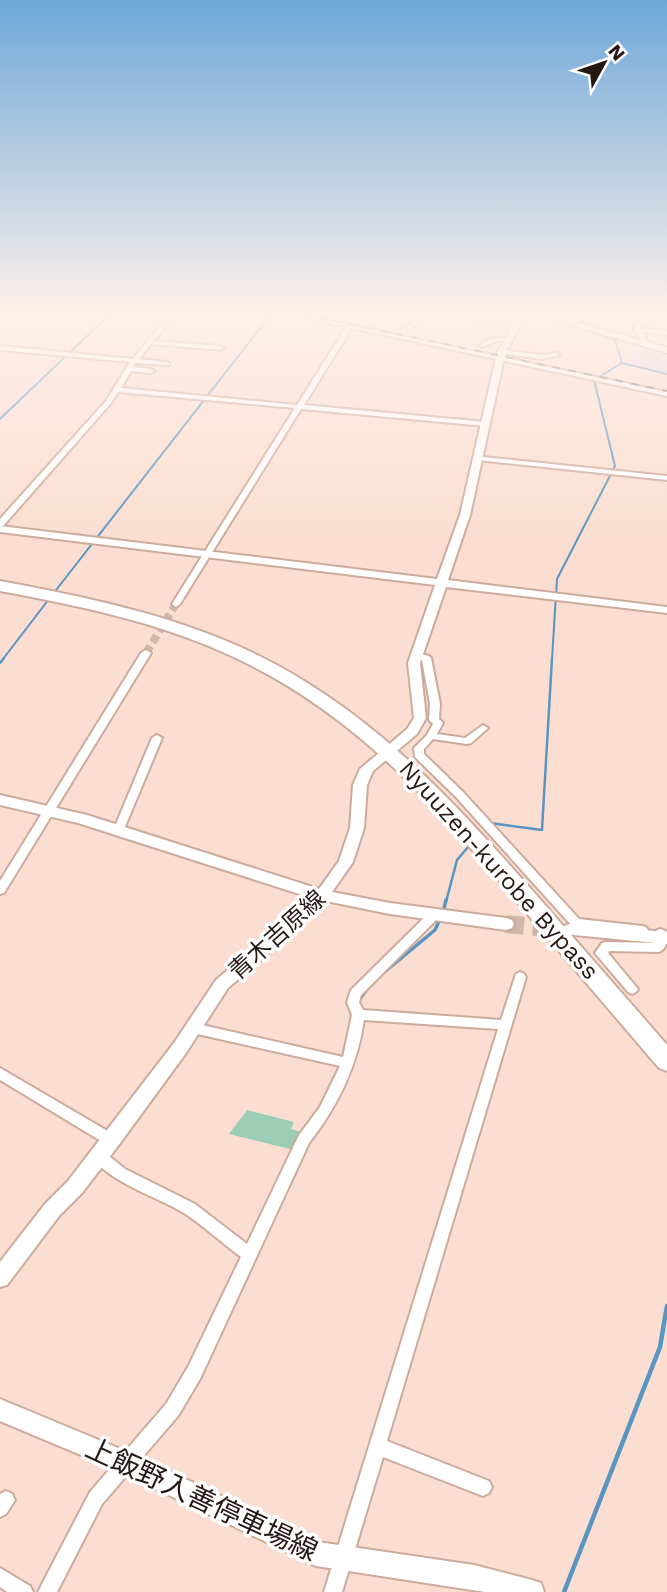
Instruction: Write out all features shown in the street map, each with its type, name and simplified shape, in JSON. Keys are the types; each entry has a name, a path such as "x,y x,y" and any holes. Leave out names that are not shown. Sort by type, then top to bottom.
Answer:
{"highway":[{"name":"Nyuuzen-kurobe Bypass","path":"0,586 96,603 204,637 309,689 354,719 447,806 667,1061"}],"main road":[{"name":"青木吉原線","path":"0,1278 51,1210 75,1187 99,1156 222,984 325,895 353,846 360,785 367,769 412,731 420,718 414,678 417,656 465,515 494,388"},
{"path":"0,526 667,610"},
{"path":"0,800 51,808 325,895 506,924"},
{"path":"570,930 667,938"},
{"name":"上飯野入善停車場線","path":"0,1410 127,1463 316,1554 342,1560 417,1567 532,1592"}],"street":[{"path":"176,604 311,388"},
{"path":"646,388 667,394"},
{"path":"0,526 119,390 485,424"},
{"path":"478,458 667,478"},
{"path":"0,890 146,653"},
{"path":"417,656 426,658 426,674 436,703 434,719 438,723 431,736 419,748 419,755 467,803 576,923 661,932 667,938 659,948 606,946 600,953 632,989"},
{"path":"431,736 467,741 483,728"},
{"path":"118,829 157,738"},
{"path":"47,1592 96,1498 172,1410 194,1373 304,1139 328,1110 348,1063 354,1047 358,1015 353,1002 355,993 435,914"},
{"path":"332,1592 520,977"},
{"path":"358,1015 505,1025"},
{"path":"193,1028 348,1063"},
{"path":"0,1073 111,1140"},
{"path":"99,1156 120,1172 190,1209 249,1255"},
{"path":"377,1446 483,1487"},
{"path":"0,1577 24,1592"}],"green space":[{"path":"247,1110 294,1122 291,1129 304,1133 294,1150 229,1134"}],"waterway":[{"path":"0,419 32,388"},
{"path":"53,594 213,388"},
{"path":"552,659 557,579 615,466 596,388"},
{"path":"3,659 49,599"},
{"path":"0,663 4,658"},
{"path":"490,823 542,830 552,658"},
{"path":"446,902 457,860 469,846"},
{"path":"443,913 446,900"},
{"path":"382,974 435,930 440,919"},
{"path":"359,1000 367,989"},
{"path":"564,1592 660,1347 667,1306"}],"tunnel":[{"path":"146,653 176,604"},
{"path":"506,924 557,929"}],"railway":[{"path":"654,388 667,391"}]}
